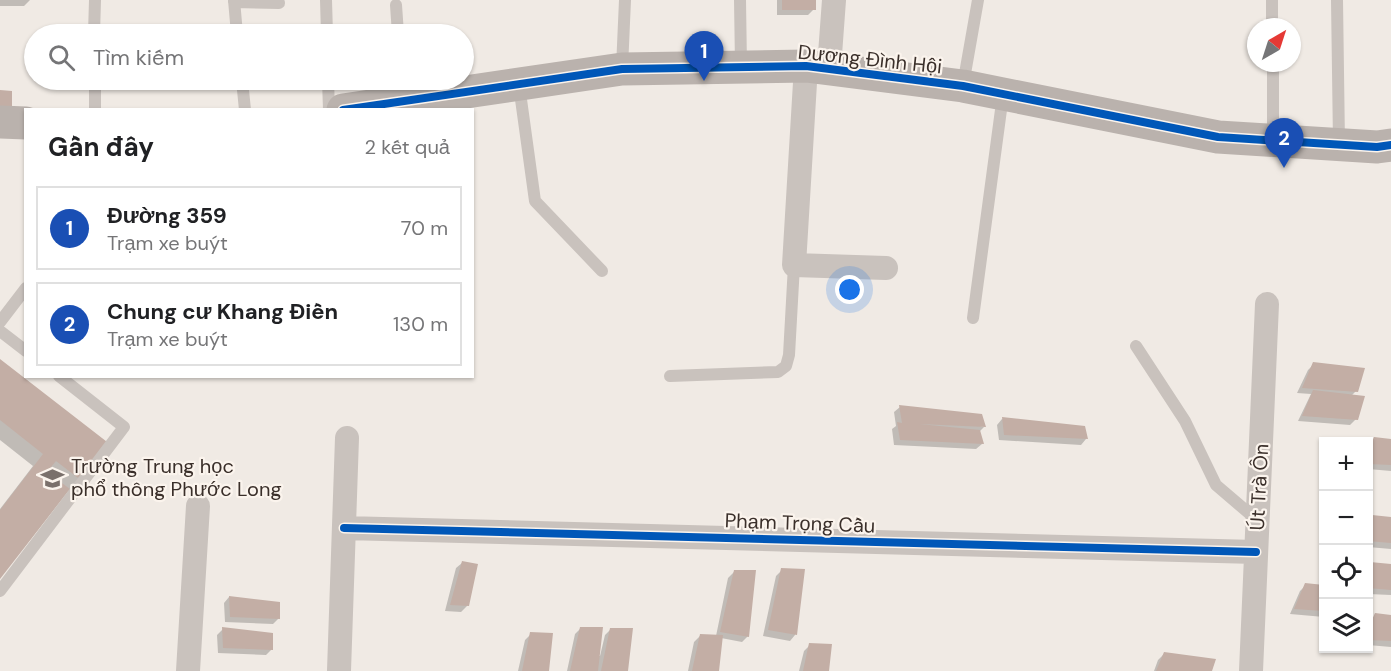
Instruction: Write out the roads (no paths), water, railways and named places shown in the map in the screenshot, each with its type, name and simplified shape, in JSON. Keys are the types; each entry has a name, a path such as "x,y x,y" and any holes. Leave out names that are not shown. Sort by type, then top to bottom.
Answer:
{"street":[{"path":"834,0 817,67 794,265 886,268"},
{"name":"Dương Đình Hội","path":"474,86 519,84 622,69 817,67 963,86 1218,137 1391,146"},
{"name":"Dương Đình Hội","path":"349,108 402,90"},
{"path":"0,122 24,123"},
{"name":"Út Trà Ôn","path":"1251,671 1267,304"},
{"path":"339,671 347,438"},
{"path":"188,671 198,506"},
{"name":"Phạm Trọng Cầu","path":"344,528 1256,552"}],"lane":[{"path":"94,24 95,0"},
{"path":"236,24 234,1 279,3 278,0"},
{"path":"326,0 327,24"},
{"path":"622,69 625,0"},
{"path":"740,0 741,66"},
{"path":"963,86 978,0"},
{"path":"1272,0 1272,18"},
{"path":"1337,0 1339,144"},
{"path":"396,5 397,24"},
{"path":"1272,72 1273,140"},
{"path":"519,84 535,201 602,271"},
{"path":"94,90 95,108"},
{"path":"243,90 245,108"},
{"path":"328,90 329,108"},
{"path":"973,318 1003,94"},
{"path":"670,376 778,372 786,366 789,355 794,265"},
{"path":"0,322 24,291"},
{"path":"0,331 24,349"},
{"path":"1136,346 1185,422 1216,485 1258,520"},
{"path":"0,591 124,427 62,378"}],"place":[{"name":"Đường 359","path":"704,81"},
{"name":"Chung cư Khang Điền","path":"1284,168"},
{"name":"Trường Trung học phổ thông Phước Long","path":"53,478"}]}
